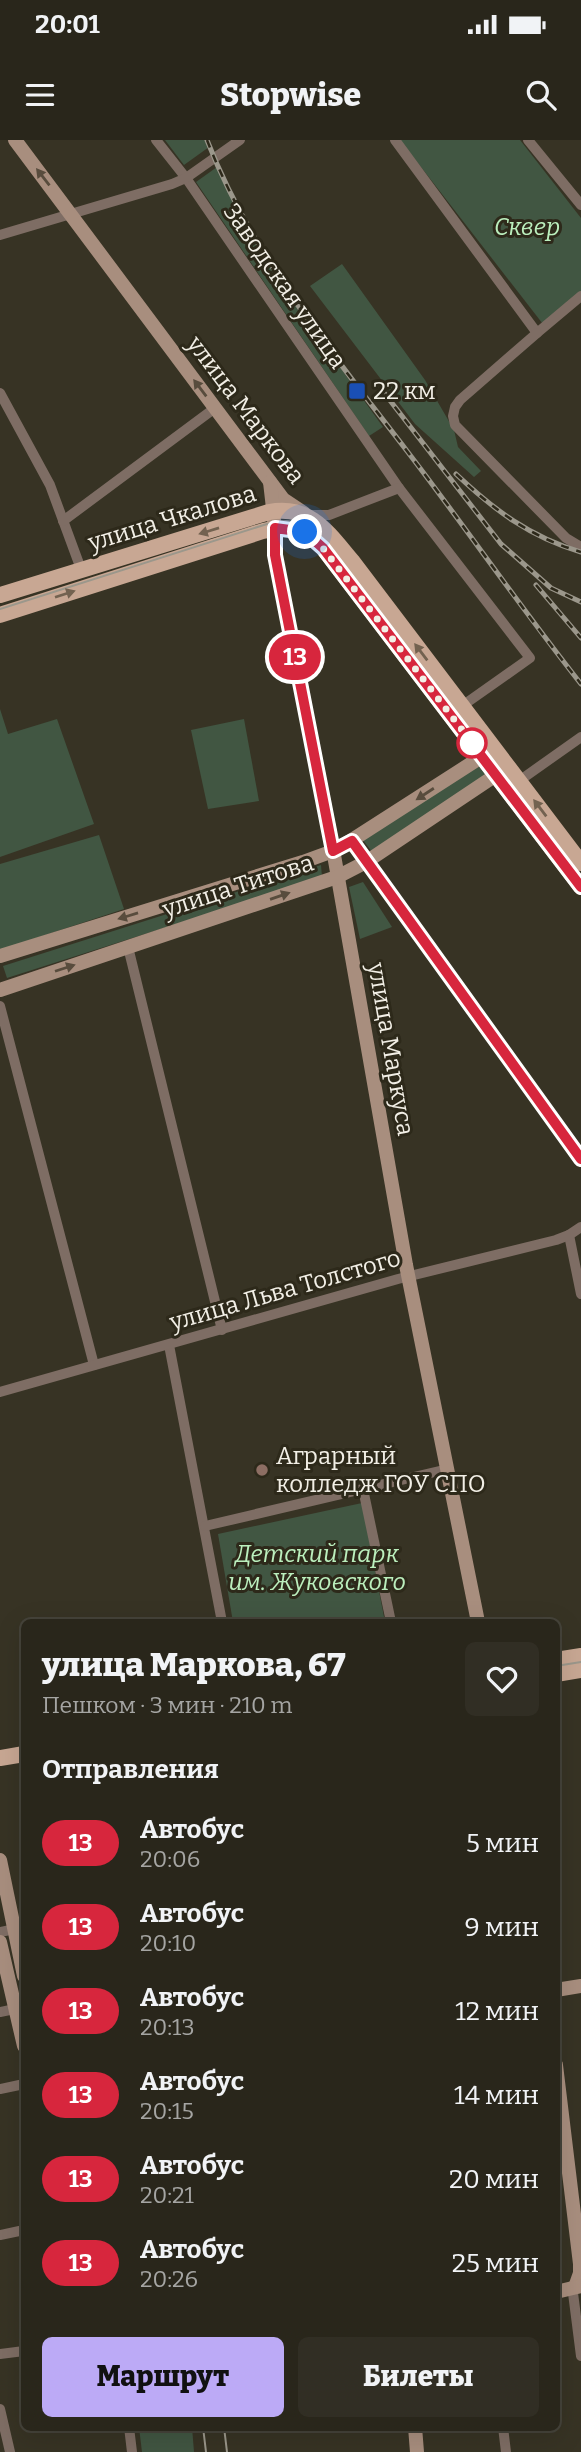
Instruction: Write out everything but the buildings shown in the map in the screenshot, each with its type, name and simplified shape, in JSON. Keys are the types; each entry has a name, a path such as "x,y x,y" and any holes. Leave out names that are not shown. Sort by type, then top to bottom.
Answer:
{"main road":[{"name":"улица Чкалова","path":"0,595 274,511 309,515"},
{"name":"улица Маркова","path":"309,515 329,533 353,562 462,706 489,753"},
{"name":"улица Чкалова","path":"0,615 275,528"},
{"name":"улица Маркова","path":"275,528 305,532 323,548 489,753 581,887"},
{"name":"улица Маркова","path":"502,771 519,781 581,863"},
{"path":"560,1659 581,1656"},
{"path":"560,1673 581,1670"},
{"path":"0,1748 21,1744"},
{"path":"0,1758 21,1754"}],"street":[{"name":"улица Маркова","path":"15,140 283,499 309,515"},
{"name":"Заводская улица","path":"156,140 186,178 399,488 530,659 462,706"},
{"path":"0,235 172,184 186,178 240,140"},
{"path":"394,140 537,334"},
{"path":"528,140 581,205"},
{"path":"581,296 460,400 453,416 455,425 486,458 566,538 581,547"},
{"path":"0,393 50,485 81,569"},
{"path":"63,521 215,408"},
{"name":"улица Маркуса","path":"270,482 275,555 333,851 409,1276 477,1619"},
{"name":"улица Чкалова","path":"309,515 329,515 399,488"},
{"path":"519,781 581,737"},
{"name":"улица Титова","path":"0,956 333,851 489,753"},
{"name":"улица Титова","path":"0,990 337,877 366,862 502,771"},
{"path":"352,841 581,1159"},
{"path":"128,947 222,1331"},
{"path":"0,1006 94,1365"},
{"name":"улица Льва Толстого","path":"0,1392 409,1276 569,1236 581,1227"},
{"path":"569,1236 581,1294"},
{"path":"169,1345 221,1619"},
{"path":"205,1526 448,1469"},
{"path":"363,1489 390,1619"},
{"path":"0,1860 21,1963"},
{"path":"0,1942 20,2008 0,2011"},
{"path":"560,1989 581,1986"},
{"path":"0,2089 21,2085"},
{"path":"560,2098 580,2264 578,2286 573,2293 581,2356"},
{"path":"0,2235 21,2231"},
{"path":"560,2291 578,2286"},
{"path":"0,2354 21,2351"},
{"path":"0,2409 10,2452"},
{"path":"129,2431 132,2452"},
{"path":"415,2431 417,2452"},
{"path":"503,2431 506,2452"}],"green space":[{"path":"165,140 206,140 209,147 184,165"},
{"name":"Сквер","path":"400,140 520,140 581,218 581,301 546,328"},
{"path":"217,167 249,234 294,303 383,427 369,436 196,182"},
{"path":"342,264 425,380 454,430 458,447 481,471 474,477 415,424 310,286"},
{"path":"0,709 8,734 57,719 94,824 0,857"},
{"path":"244,719 259,801 208,809 191,730"},
{"path":"481,764 490,776 372,852 363,840"},
{"path":"99,835 124,909 0,950 0,864"},
{"path":"321,865 322,877 7,978 3,966"},
{"path":"363,882 392,927 360,939 349,887"},
{"name":"Детский парк им. Жуковского","path":"362,1503 384,1619 232,1619 218,1534"},
{"path":"139,2431 192,2431 194,2452 142,2452"}],"tram line":[{"path":"0,609 267,524 291,521 299,523 314,533 336,557 581,877"},
{"path":"560,1665 581,1662"},
{"path":"203,2431 206,2452"},
{"path":"224,2431 227,2452"}],"railway":[{"path":"207,140 225,183 247,224 296,302 581,684"},
{"path":"385,394 501,544 551,588 581,602"},
{"path":"456,474 514,521 545,539 581,552"},
{"path":"536,585 581,638"}],"bus line":[{"name":"13","path":"581,887 323,548 305,532 275,528 275,555 333,851 352,841 581,1159"}],"place":[{"name":"22 км","path":"357,391"},
{"name":"Аграрный колледж ГОУ СПО","path":"262,1470"}],"route":[{"path":"305,532 323,548 472,743"}]}
